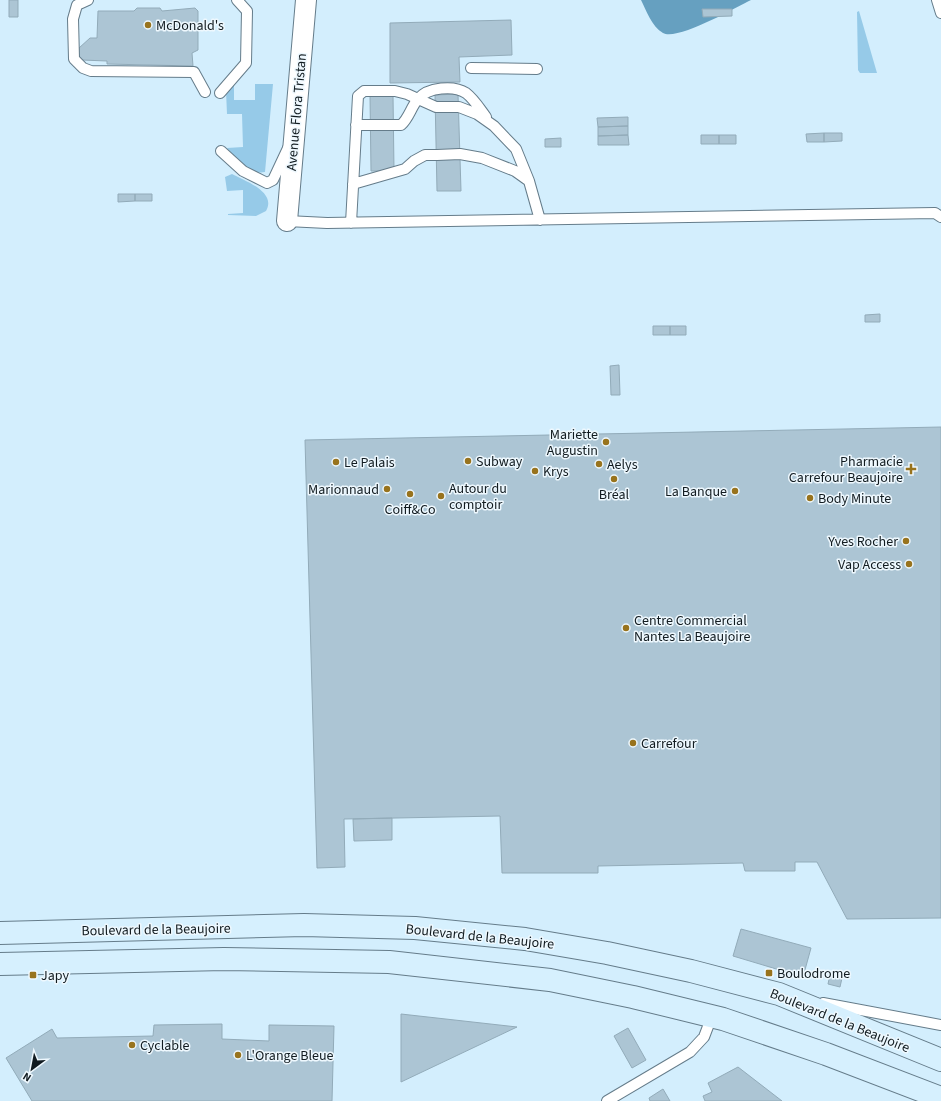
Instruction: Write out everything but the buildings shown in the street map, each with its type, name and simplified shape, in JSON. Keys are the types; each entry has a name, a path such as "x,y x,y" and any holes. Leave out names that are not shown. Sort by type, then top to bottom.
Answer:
{"main road":[{"name":"Boulevard de la Beaujoire","path":"0,933 304,925 415,928 526,939 607,953 691,971 779,994 941,1060"},
{"path":"0,964 224,959 389,962 550,980 633,997 712,1016 826,1054 941,1098"}],"street":[{"name":"Avenue Flora Tristan","path":"287,221 305,1"}],"lane":[{"path":"88,0 77,5 73,19 74,59 83,68 91,71 194,72 205,92"},
{"path":"220,93 246,63 247,12 237,0"},
{"path":"938,0 941,13"},
{"path":"471,68 537,69"},
{"path":"356,125 401,125 418,99 425,93 434,89 458,89 468,94 494,126 516,149 540,220"},
{"path":"351,223 358,96 364,91 395,91 436,107 458,107 468,110 494,126"},
{"path":"221,151 243,171 267,183 273,180 294,136"},
{"path":"353,184 405,170 414,161 425,155 460,154 482,158 516,171 528,181"},
{"path":"287,221 351,223 934,213 941,217"},
{"path":"779,994 941,1025"},
{"path":"608,1101 690,1052 704,1037 712,1016"}],"shaded area":[{"path":"641,0 751,0 693,28 670,34 663,33 656,27"},
{"path":"859,11 877,73 860,73 858,70 857,12"},
{"path":"234,84 234,100 255,100 255,84 273,84 265,172 253,171 243,166 227,148 243,147 242,114 227,114 226,91"},
{"path":"232,174 258,188 264,193 268,204 266,211 256,216 228,215 243,213 243,190 227,191 225,177"}],"place":[{"name":"McDonald's","path":"148,25"},
{"name":"Mariette Augustin","path":"606,442"},
{"name":"Subway","path":"468,461"},
{"name":"Le Palais","path":"336,462"},
{"name":"Aelys","path":"599,464"},
{"name":"Pharmacie Carrefour Beaujoire","path":"911,469"},
{"name":"Krys","path":"535,471"},
{"name":"Bréal","path":"614,479"},
{"name":"Marionnaud","path":"387,489"},
{"name":"La Banque","path":"735,491"},
{"name":"Coiff&Co","path":"410,494"},
{"name":"Autour du comptoir","path":"441,496"},
{"name":"Body Minute","path":"810,498"},
{"name":"Yves Rocher","path":"906,541"},
{"name":"Vap Access","path":"909,564"},
{"name":"Centre Commercial Nantes La Beaujoire","path":"626,628"},
{"name":"Carrefour","path":"633,743"},
{"name":"Boulodrome","path":"769,973"},
{"name":"Japy","path":"33,975"},
{"name":"Cyclable","path":"132,1045"},
{"name":"L'Orange Bleue","path":"238,1055"}]}
